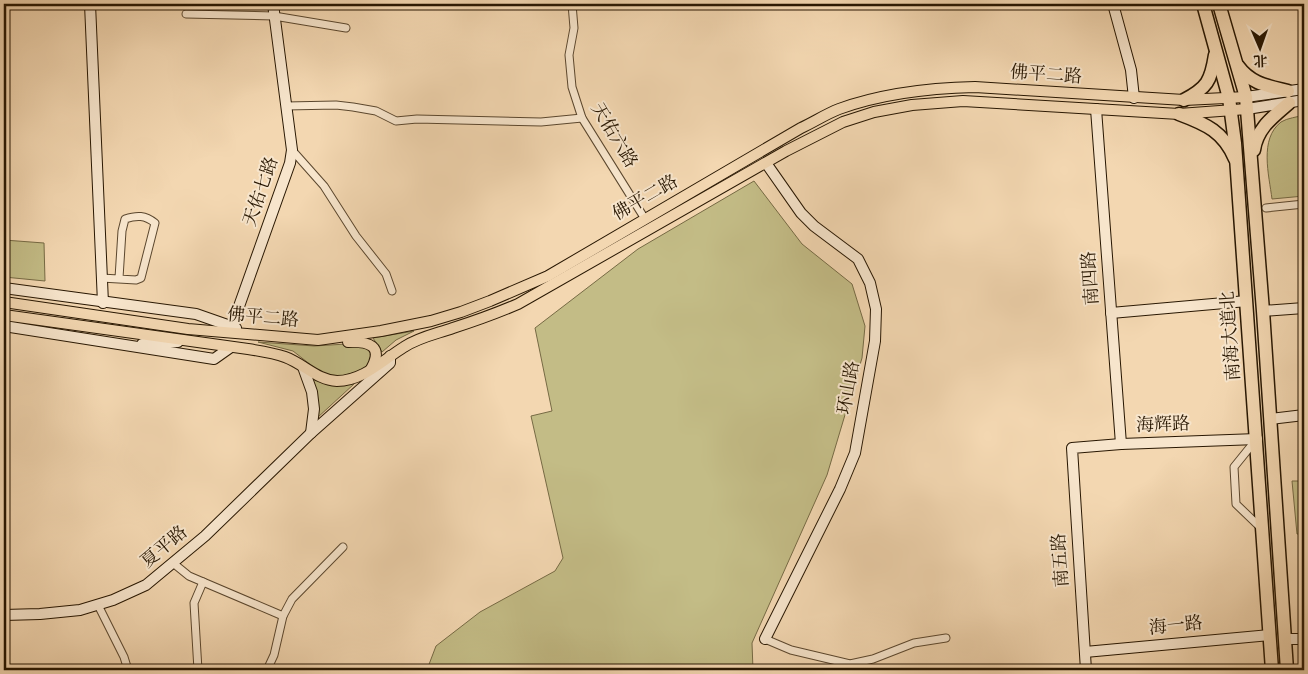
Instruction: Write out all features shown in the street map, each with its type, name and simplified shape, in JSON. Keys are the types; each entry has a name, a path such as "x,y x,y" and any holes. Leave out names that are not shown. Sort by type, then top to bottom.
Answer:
{"highway":[{"name":"南海大道北","path":"1202,4 1229,98 1237,164 1264,531 1272,670"},
{"name":"南海大道北","path":"1219,4 1246,103 1264,311 1287,670"},
{"path":"1184,100 1196,94 1210,80 1216,50"},
{"path":"1235,61 1244,74 1255,83 1288,97 1261,130 1255,143 1252,163"},
{"path":"1179,114 1202,122 1213,130 1231,149 1237,164"}],"main road":[{"name":"佛平二路","path":"4,302 188,329 318,340 390,329 430,321 461,312 548,276 801,128 839,109 910,92 975,87 1134,98 1184,100 1229,98 1246,103"},
{"name":"佛平二路","path":"4,315 231,347 279,356 319,377 336,381 354,379 421,337 494,314 518,304 792,147 843,122 874,112 912,105 963,100 1179,114 1231,111 1246,103"},
{"path":"318,340 327,343 361,341 368,343 375,350 376,360 370,370"}],"street":[{"path":"90,4 102,302"},
{"name":"天佑七路","path":"232,326 290,164 292,150 273,4"},
{"name":"天佑六路","path":"572,4 574,28 569,55 572,88 582,118 645,219"},
{"path":"1113,4 1131,70 1134,98"},
{"path":"186,14 274,16 346,28"},
{"name":"佛平二路","path":"1246,103 1288,97 1304,89"},
{"name":"佛平二路","path":"1288,97 1304,100"},
{"path":"286,106 336,105 353,107 376,111 396,120 542,122 582,118"},
{"name":"南四路","path":"1096,109 1121,444"},
{"path":"292,150 324,186 356,236 386,274 392,291"},
{"name":"环山路","path":"764,639 840,490 855,453 875,341 876,309 870,282 858,260 814,226 801,213 766,163"},
{"path":"1266,208 1304,204"},
{"path":"101,278 136,280 140,278 155,223 147,217 134,216 125,219 122,231 119,278"},
{"path":"4,288 196,314 258,335"},
{"path":"1111,312 1247,301"},
{"path":"1264,311 1304,308"},
{"path":"4,326 214,359 231,347"},
{"path":"124,345 186,341"},
{"path":"182,354 202,344"},
{"name":"夏平路","path":"4,615 60,613 98,605 124,596 146,585 205,536 311,433 390,363 390,356"},
{"path":"303,367 312,392 314,409 311,433"},
{"path":"1270,419 1304,415"},
{"path":"1257,439 1234,466 1236,504 1264,531"},
{"name":"海辉路","path":"1072,448 1121,444 1257,439"},
{"name":"南五路","path":"1072,448 1086,670"},
{"path":"267,670 274,654 283,616 292,599 343,547"},
{"path":"173,563 189,576 283,616"},
{"path":"198,670 194,603 203,582"},
{"path":"98,605 124,657 128,670"},
{"name":"海一路","path":"1084,652 1270,634"},
{"path":"764,639 790,650 850,664 873,659 914,643 946,638"},
{"path":"1285,639 1304,639"}],"shaded area":[{"path":"1304,115 1304,196 1272,199 1267,158 1270,138 1274,129 1281,122"},
{"path":"754,181 802,244 852,284 865,326 862,358 827,475 752,643 753,670 428,670 436,646 480,612 555,571 563,558 531,416 552,411 535,328 638,249"},
{"path":"4,240 44,243 45,281 4,277"},
{"path":"414,331 396,340 382,352 373,338"},
{"path":"258,342 314,346 363,343 369,347 373,359 364,370 338,377 328,375 316,369 293,351"},
{"path":"309,377 332,385 354,384 317,418"},
{"path":"1292,481 1304,481 1304,534 1297,534"}]}
